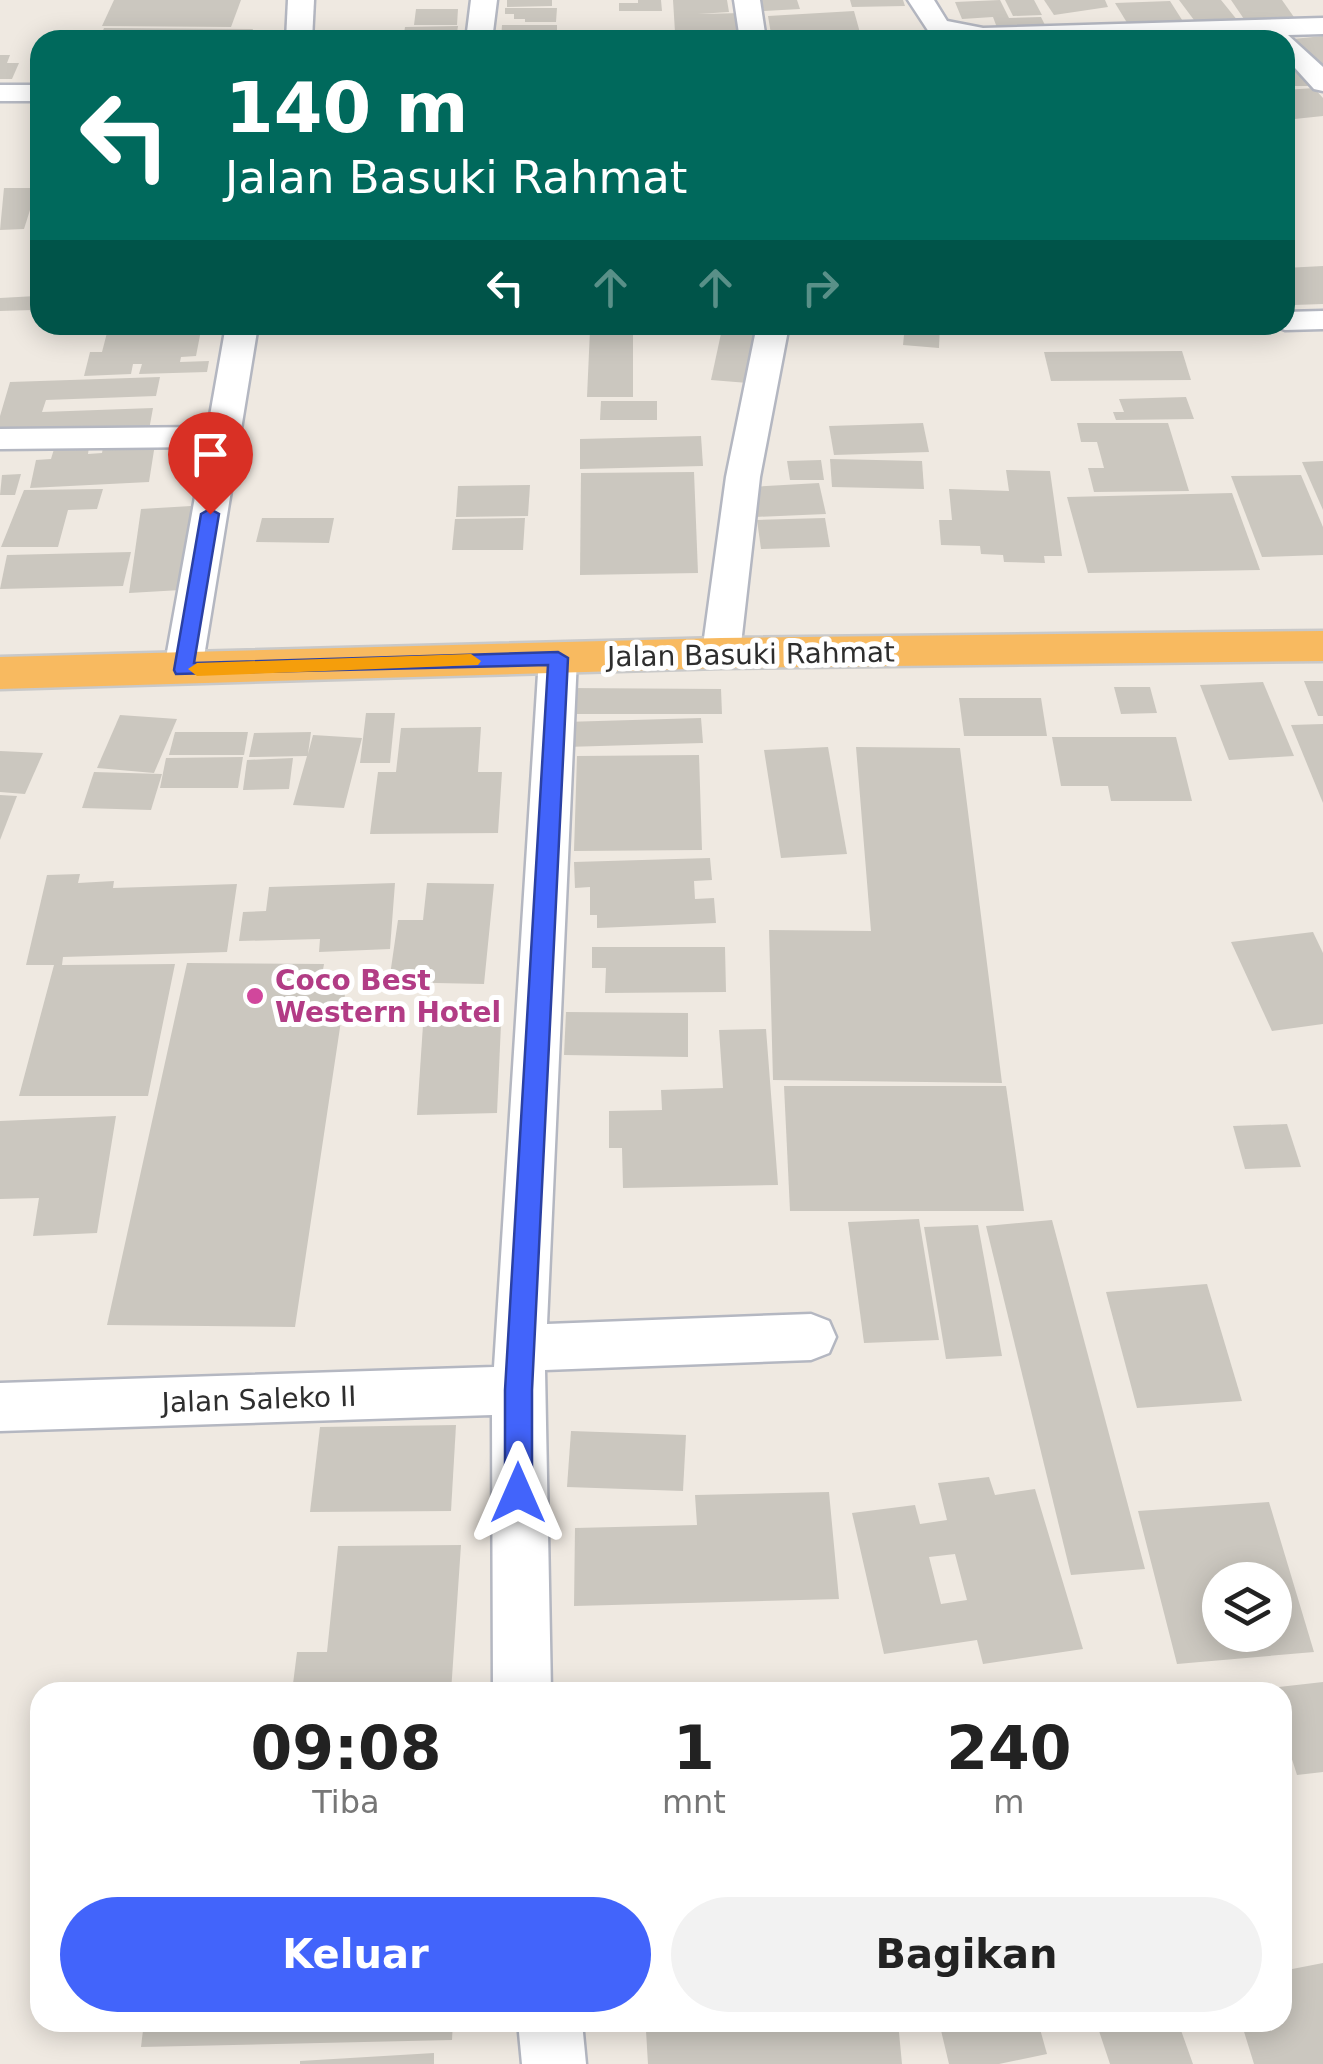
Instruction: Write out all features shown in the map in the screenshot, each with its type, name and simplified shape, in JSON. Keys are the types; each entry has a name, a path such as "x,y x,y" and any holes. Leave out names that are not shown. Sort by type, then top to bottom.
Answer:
{"highway":[{"name":"Jalan Basuki Rahmat","path":"0,673 720,653 1323,646"}],"street":[{"path":"300,30 301,0"},
{"path":"480,30 484,0"},
{"path":"747,0 752,30"},
{"path":"921,0 938,27 953,30"},
{"path":"1295,33 1323,26"},
{"path":"1295,53 1323,82"},
{"path":"0,93 30,92"},
{"path":"1295,321 1323,320"},
{"path":"183,670 240,335"},
{"path":"720,653 743,477 771,335"},
{"path":"0,439 224,436"},
{"path":"522,1682 520,1369 558,658"},
{"name":"Jalan Saleko II","path":"0,1407 520,1369 811,1338"},
{"path":"551,2032 554,2064"}],"building":[{"path":"114,0 241,0 231,27 102,26"},
{"path":"507,0 552,0 552,6 507,7"},
{"path":"661,0 662,11 619,11 619,3"},
{"path":"673,0 727,0 729,12 698,14 743,13 745,30 675,30"},
{"path":"761,0 797,0 800,9 764,11"},
{"path":"850,0 903,0 905,6 852,7"},
{"path":"1000,0 1009,18 1041,17 1048,30 998,30 993,17 962,19 955,2"},
{"path":"1005,0 1034,0 1042,15 1013,16"},
{"path":"1044,0 1105,0 1108,7 1054,15"},
{"path":"1179,0 1221,0 1238,21 1197,24"},
{"path":"1231,0 1282,0 1296,20 1246,22"},
{"path":"1170,1 1184,23 1129,26 1115,3"},
{"path":"505,8 557,8 556,22 514,19 514,14 505,14"},
{"path":"416,9 458,9 457,25 414,25"},
{"path":"854,11 859,30 770,30 768,16"},
{"path":"502,25 557,25 557,30 502,30"},
{"path":"458,26 457,30 405,30"},
{"path":"104,28 253,29 253,30"},
{"path":"1323,36 1323,70 1295,41"},
{"path":"0,55 10,55 7,63 19,63 12,79 0,79"},
{"path":"1295,71 1299,71 1308,86 1295,86"},
{"path":"1314,88 1323,98 1323,116 1295,119 1295,89"},
{"path":"4,188 30,188 30,210 24,229 0,230"},
{"path":"1323,266 1323,304 1295,305 1295,267"},
{"path":"30,296 30,310 0,311 0,298"},
{"path":"106,335 200,335 196,356 181,357 180,362 209,361 207,372 139,374 142,364 133,364 131,374 84,376 90,352 102,352"},
{"path":"590,335 633,335 633,397 587,397"},
{"path":"721,335 757,335 748,383 711,380"},
{"path":"904,335 940,335 939,348 903,345"},
{"path":"1182,351 1191,380 1051,381 1044,352"},
{"path":"160,377 156,396 46,400 42,412 153,408 149,430 0,434 0,416 10,382"},
{"path":"1186,397 1194,419 1116,420 1113,412 1124,412 1119,399"},
{"path":"601,401 657,401 657,420 600,420"},
{"path":"923,423 929,452 834,455 829,426"},
{"path":"1077,423 1168,423 1189,491 1094,492 1088,468 1104,468 1097,442 1081,442"},
{"path":"701,436 703,466 580,469 580,439"},
{"path":"155,444 149,482 30,488 36,460 51,459 54,449 89,447 88,454 102,453 103,447"},
{"path":"830,459 922,461 924,489 832,487"},
{"path":"821,460 824,480 790,480 787,461"},
{"path":"1323,461 1323,510 1302,462"},
{"path":"1006,470 1050,471 1062,556 1044,556 1045,563 1004,562 1003,555 981,554 980,546 941,545 939,520 952,520 949,489 1009,491"},
{"path":"694,472 698,573 580,575 581,473"},
{"path":"21,474 15,495 0,495 2,475"},
{"path":"1301,475 1323,527 1323,555 1262,557 1231,476"},
{"path":"819,483 826,514 755,517 749,487"},
{"path":"530,485 528,516 456,517 458,486"},
{"path":"103,489 97,509 68,510 58,547 1,547 24,490"},
{"path":"1232,493 1260,570 1088,573 1067,497"},
{"path":"191,506 181,590 129,593 141,509"},
{"path":"262,518 334,518 329,543 256,542"},
{"path":"525,518 523,550 452,550 455,519"},
{"path":"825,518 830,547 761,549 757,520"},
{"path":"131,552 123,586 0,589 7,555"},
{"path":"1304,681 1323,681 1323,716 1318,716"},
{"path":"1263,682 1294,756 1229,760 1200,685"},
{"path":"1114,687 1150,687 1157,713 1121,714"},
{"path":"567,688 721,689 722,714 565,714"},
{"path":"959,698 1041,698 1047,736 964,736"},
{"path":"366,713 395,713 390,763 360,763"},
{"path":"120,715 177,719 154,773 97,768"},
{"path":"701,718 703,743 565,747 564,722"},
{"path":"1323,724 1323,803 1291,725"},
{"path":"481,727 478,772 502,772 498,833 370,834 378,772 396,772 401,728"},
{"path":"175,732 248,732 244,755 169,755"},
{"path":"311,732 308,754 313,735 362,738 344,808 293,805 307,756 249,757 254,733"},
{"path":"1052,737 1176,737 1192,801 1111,801 1108,786 1061,786"},
{"path":"828,747 847,854 781,858 764,750"},
{"path":"856,747 960,748 1002,1083 773,1080 769,930 871,931"},
{"path":"0,751 43,753 25,794 0,792"},
{"path":"699,755 702,850 574,851 577,756"},
{"path":"243,757 238,788 160,788 166,758"},
{"path":"293,758 289,789 243,790 247,760"},
{"path":"94,772 162,774 151,810 82,808"},
{"path":"0,795 17,796 0,840"},
{"path":"710,858 712,880 694,881 695,899 714,898 716,923 597,928 597,915 590,915 590,887 575,888 574,862"},
{"path":"80,874 78,883 114,881 113,888 237,884 227,952 63,957 62,965 175,964 148,1096 19,1096 54,965 26,965 47,875"},
{"path":"395,883 390,949 319,952 320,939 239,941 243,912 266,911 269,887"},
{"path":"427,883 494,884 484,984 389,982 398,920 423,920"},
{"path":"1313,932 1323,953 1323,1024 1272,1031 1231,942"},
{"path":"592,947 725,947 726,992 605,993 606,968 592,968"},
{"path":"187,963 324,964 321,981 347,981 295,1327 107,1325"},
{"path":"566,1012 688,1013 688,1057 564,1055"},
{"path":"501,1024 497,1113 417,1115 423,1025"},
{"path":"766,1029 778,1185 623,1188 622,1148 609,1148 609,1111 662,1110 661,1090 723,1088 719,1030"},
{"path":"784,1086 1006,1086 1024,1211 790,1211"},
{"path":"116,1116 97,1233 33,1236 39,1198 0,1199 0,1121"},
{"path":"1287,1124 1301,1167 1245,1169 1233,1126"},
{"path":"919,1219 939,1340 864,1343 848,1222"},
{"path":"1052,1220 1145,1569 1071,1575 986,1226"},
{"path":"978,1225 1002,1356 946,1359 924,1227"},
{"path":"1207,1284 1242,1401 1137,1408 1106,1292"},
{"path":"456,1425 451,1511 310,1512 320,1427"},
{"path":"571,1431 686,1435 683,1491 567,1487"},
{"path":"989,1477 995,1495 1035,1489 1083,1649 983,1664 977,1640 884,1654 852,1513 915,1505 920,1524 947,1520 938,1483","holes":["955,1554 967,1600 941,1604 929,1557"]},
{"path":"829,1492 839,1599 574,1606 575,1528 697,1525 695,1495"},
{"path":"1269,1502 1287,1562 1202,1562 1202,1652 1292,1652 1292,1579 1314,1652 1177,1664 1138,1511"},
{"path":"461,1545 452,1682 293,1682 297,1652 327,1652 338,1546"},
{"path":"1323,1682 1323,1772 1297,1775 1292,1759 1292,1686"},
{"path":"1323,1963 1323,2064 1254,2064 1244,2032 1292,2032 1292,1969"},
{"path":"143,2032 452,2032 452,2040 141,2047"},
{"path":"646,2032 899,2032 902,2064 648,2064"},
{"path":"941,2032 1041,2032 1047,2054 999,2064 949,2064"},
{"path":"1099,2032 1182,2032 1193,2064 1110,2064"},
{"path":"434,2053 434,2064 300,2064 300,2061"}],"slow traffic":[{"path":"197,669 471,661"}],"place":[{"name":"Coco Best Western Hotel","path":"255,996"}],"route":[{"path":"210,514 183,670 558,658 518,1390 518,1493"}]}
